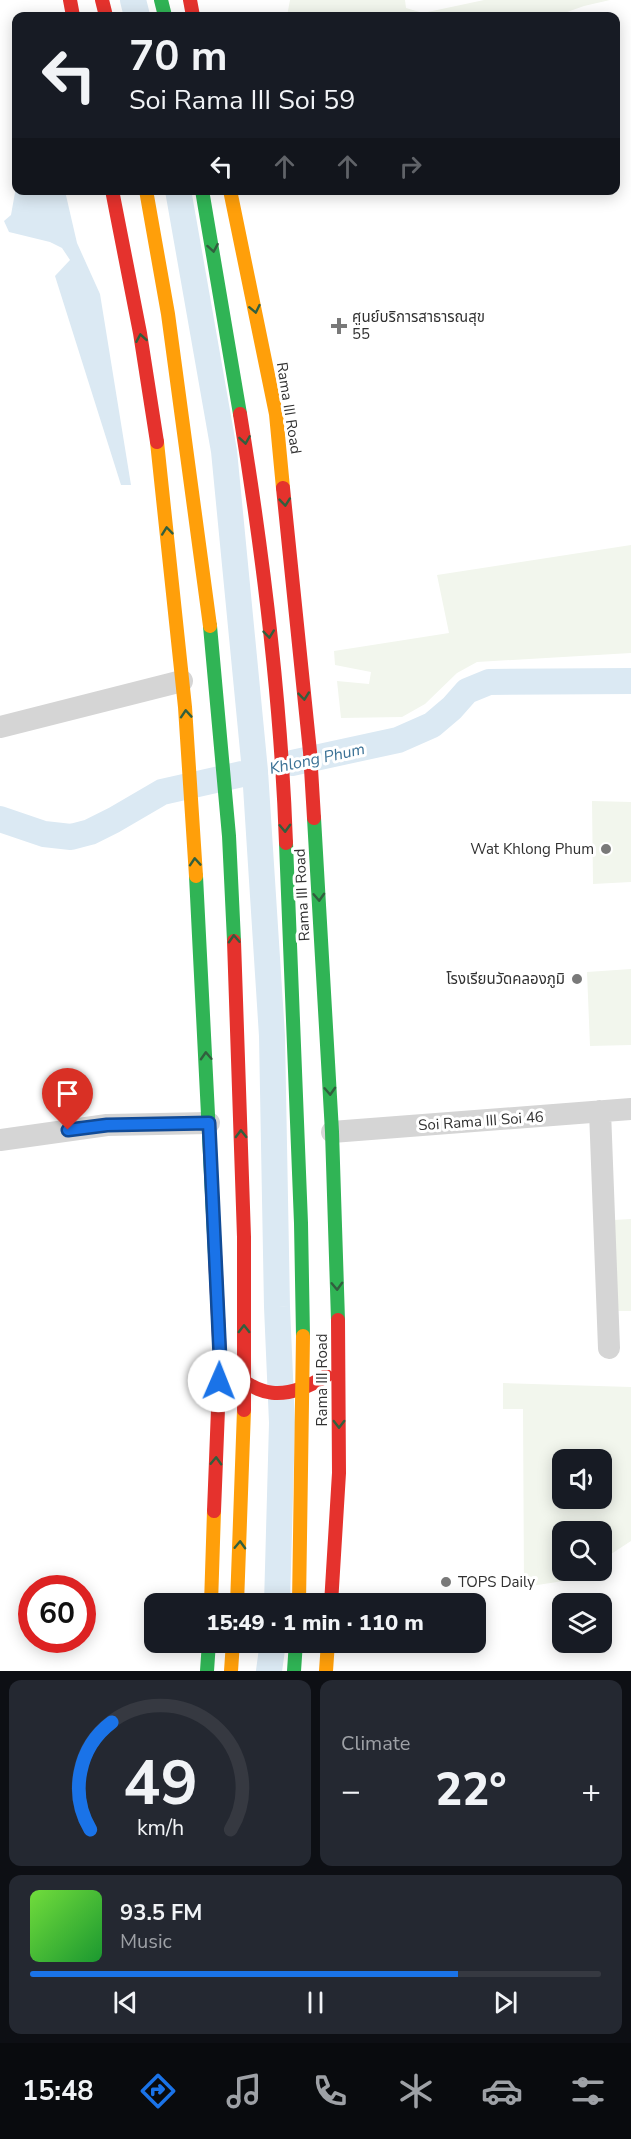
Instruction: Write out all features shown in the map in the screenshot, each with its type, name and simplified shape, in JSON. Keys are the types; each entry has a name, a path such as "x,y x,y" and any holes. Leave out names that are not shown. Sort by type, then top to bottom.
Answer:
{"main road":[{"path":"113,195 140,333 157,440 190,772 220,1358 211,1593"},
{"path":"147,195 168,314 209,609 229,836 244,1237 244,1409 237,1593"},
{"name":"Rama III Road","path":"203,195 253,492 271,648 285,812 301,1223 304,1373 299,1593"},
{"name":"Rama III Road","path":"231,195 276,414 310,752 332,1132 340,1366 339,1473 332,1593"},
{"path":"220,1358 244,1383 269,1393 297,1392 340,1366"},
{"path":"207,1671 208,1653"},
{"path":"231,1671 232,1653"},
{"path":"294,1671 295,1653"},
{"path":"326,1671 327,1653"}],"street":[{"path":"0,727 182,681"},
{"name":"Soi Rama III Soi 46","path":"332,1132 631,1109"},
{"path":"600,1111 609,1348"},
{"path":"0,1142 107,1125 209,1123"}],"shaded area":[{"path":"290,0 405,0 406,8 420,12 288,12"},
{"path":"484,0 610,0 567,12 428,12"},
{"path":"15,195 66,195 77,243 100,294 131,485 121,485 55,276 70,260 62,248 50,242 9,232 4,221 11,215"},
{"path":"631,545 631,653 477,662 457,673 425,704 402,717 341,718 337,681 369,684 371,672 335,665 334,651 449,633 437,575"},
{"path":"592,801 631,802 631,882 593,884"},
{"path":"631,969 631,1045 590,1046 587,972"},
{"path":"631,1219 631,1311 618,1311 613,1220"},
{"path":"503,1383 631,1387 631,1541 612,1553 612,1521 552,1521 552,1581 564,1581 524,1587 523,1409 503,1409"}],"waterway":[{"path":"133,0 136,12"},
{"path":"179,195 224,451 255,771 272,1036 277,1307 282,1423 277,1593"},
{"name":"Khlong Phum","path":"292,763 398,740 432,725 467,691 489,682 631,681"},
{"name":"Khlong Phum","path":"0,819 44,834 71,837 90,832 162,792 242,774"},
{"path":"269,1671 271,1653"}],"traffic: fast":[{"path":"161,0 164,12"},
{"path":"203,195 240,414"},
{"path":"210,626 229,836 234,941"},
{"path":"314,818 332,1132 338,1320"},
{"path":"286,843 301,1223 303,1336"},
{"path":"196,876 215,1254"},
{"path":"207,1671 208,1653"},
{"path":"294,1671 295,1653"}],"traffic: slow":[{"path":"147,195 168,314 210,626"},
{"path":"231,195 276,414 283,488"},
{"path":"157,442 185,707 196,876"},
{"path":"299,1593 303,1336"},
{"path":"237,1593 244,1410"},
{"path":"211,1593 214,1511"},
{"path":"231,1671 232,1653"},
{"path":"326,1671 327,1653"}],"traffic: jam":[{"path":"70,0 72,12"},
{"path":"102,0 105,12"},
{"path":"190,0 192,12"},
{"path":"113,195 140,333 157,442"},
{"path":"240,414 270,628 280,736 286,843"},
{"path":"283,488 310,752 314,818"},
{"path":"234,941 244,1237 244,1410"},
{"path":"214,1511 220,1358 215,1254"},
{"path":"332,1593 339,1473 338,1320"},
{"path":"225,1363 248,1384 272,1393 298,1390 326,1376"}],"place":[{"name":"ศูนย์บริการสาธารณสุข 55","path":"339,326"},
{"name":"Wat Khlong Phum","path":"606,849"},
{"name":"โรงเรียนวัดคลองภูมิ","path":"577,979"},
{"name":"TOPS Daily","path":"446,1582"}],"route":[{"path":"68,1130 107,1125 209,1123 220,1358 219,1381"}]}
